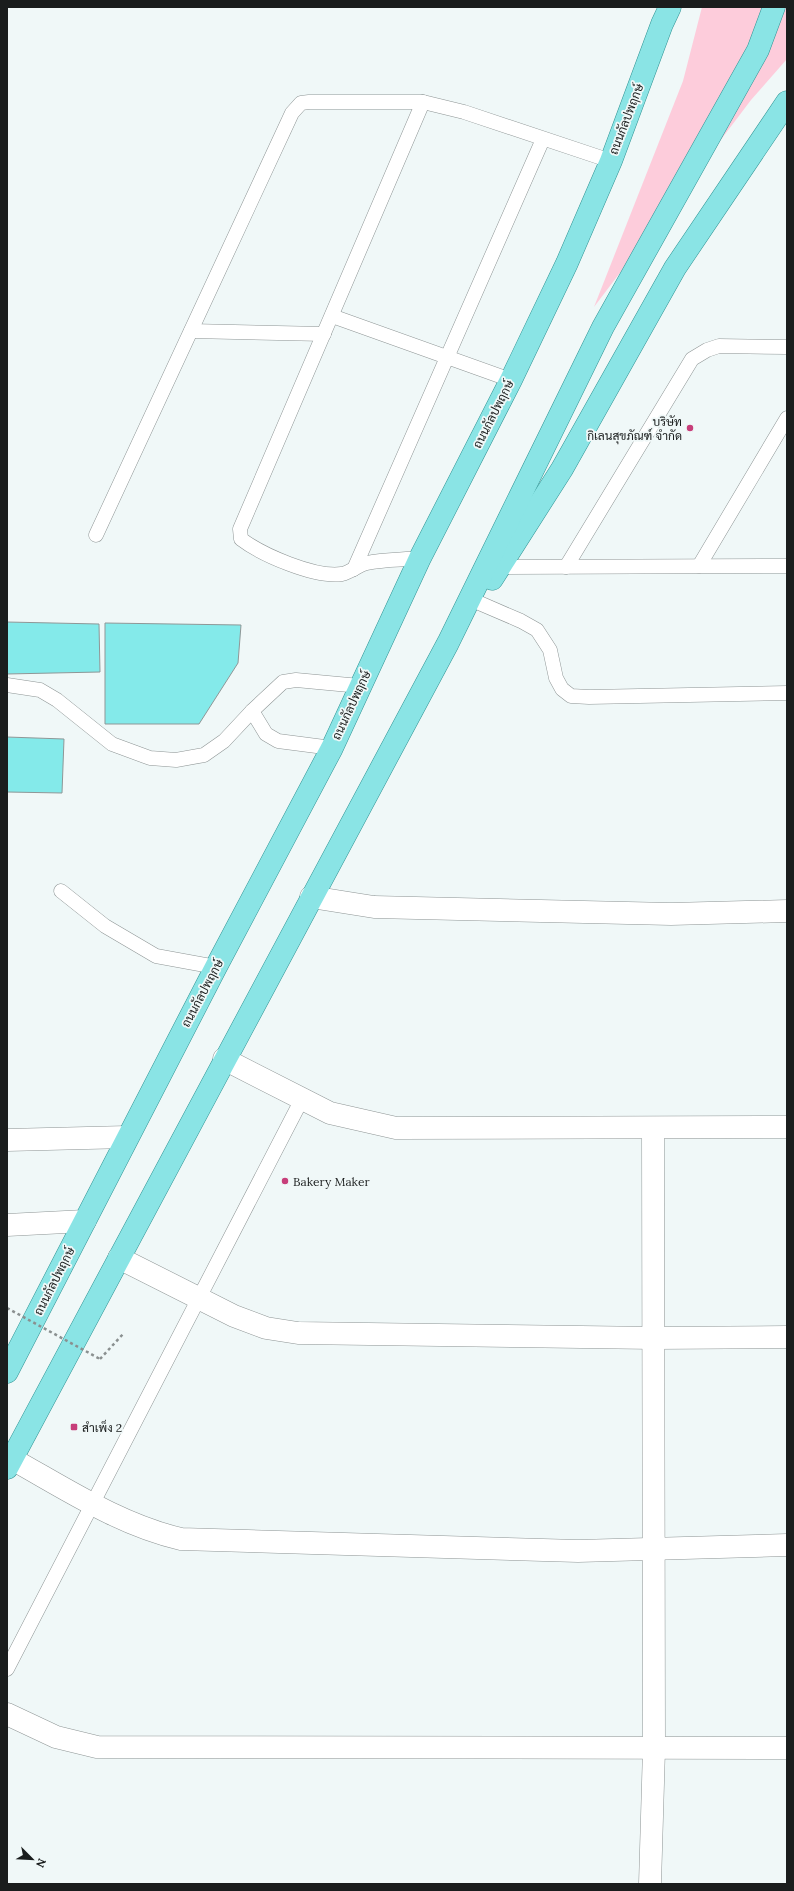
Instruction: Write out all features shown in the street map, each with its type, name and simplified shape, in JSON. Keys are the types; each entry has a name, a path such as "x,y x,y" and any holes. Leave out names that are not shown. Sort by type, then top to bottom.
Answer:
{"main road":[{"path":"9,1464 224,1059 448,643 603,327 758,50 774,7"},
{"name":"ถนนกัลปพฤกษ์","path":"7,1372 127,1137 332,748 420,558 511,380 567,264 611,161 663,12"},
{"path":"448,643 501,567 562,469 675,268 787,102"}],"street":[{"path":"311,897 374,906 671,914 787,911"},
{"path":"224,1059 330,1113 396,1128 787,1127"},
{"path":"650,1884 654,1749 653,1128"},
{"path":"7,1140 127,1137"},
{"path":"7,1225 85,1221"},
{"path":"119,1258 234,1316 266,1328 298,1333 654,1338 787,1337"},
{"path":"9,1464 157,1534 181,1539 578,1551 787,1545"},
{"path":"7,1714 56,1737 97,1747 787,1748"}],"lane":[{"path":"96,535 292,113 301,103 423,102 464,112 611,161"},
{"path":"420,558 377,561 365,564 343,574 325,574 308,570 250,546 241,539 240,529 423,102"},
{"path":"354,569 543,139"},
{"path":"332,316 511,380"},
{"path":"191,331 324,334"},
{"path":"566,567 692,358 707,350 719,346 787,347"},
{"path":"699,566 787,418"},
{"path":"501,567 787,566"},
{"path":"477,602 521,621 537,630 550,650 556,678 562,689 571,696 589,697 787,693"},
{"path":"7,685 40,690 57,700 112,744 150,758 176,760 204,755 224,741 252,711 283,682 296,680 360,686"},
{"path":"252,711 266,734 278,741 332,748"},
{"path":"61,891 105,926 156,956 216,967"},
{"path":"7,1669 200,1299 302,1099"}],"path":[{"path":"7,1308 100,1359 124,1333"}],"shaded area":[{"path":"702,7 787,7 787,59 751,100 594,307 683,81"}],"building":[{"path":"7,622 99,624 100,672 7,674"},
{"path":"105,623 241,625 238,663 199,724 105,724"},
{"path":"7,737 64,739 62,793 7,792"}],"place":[{"name":"บริษัท กิเลนสุขภัณฑ์ จำกัด","path":"690,428"},
{"name":"Bakery Maker","path":"285,1181"},
{"name":"สำเพ็ง 2","path":"74,1427"}]}
